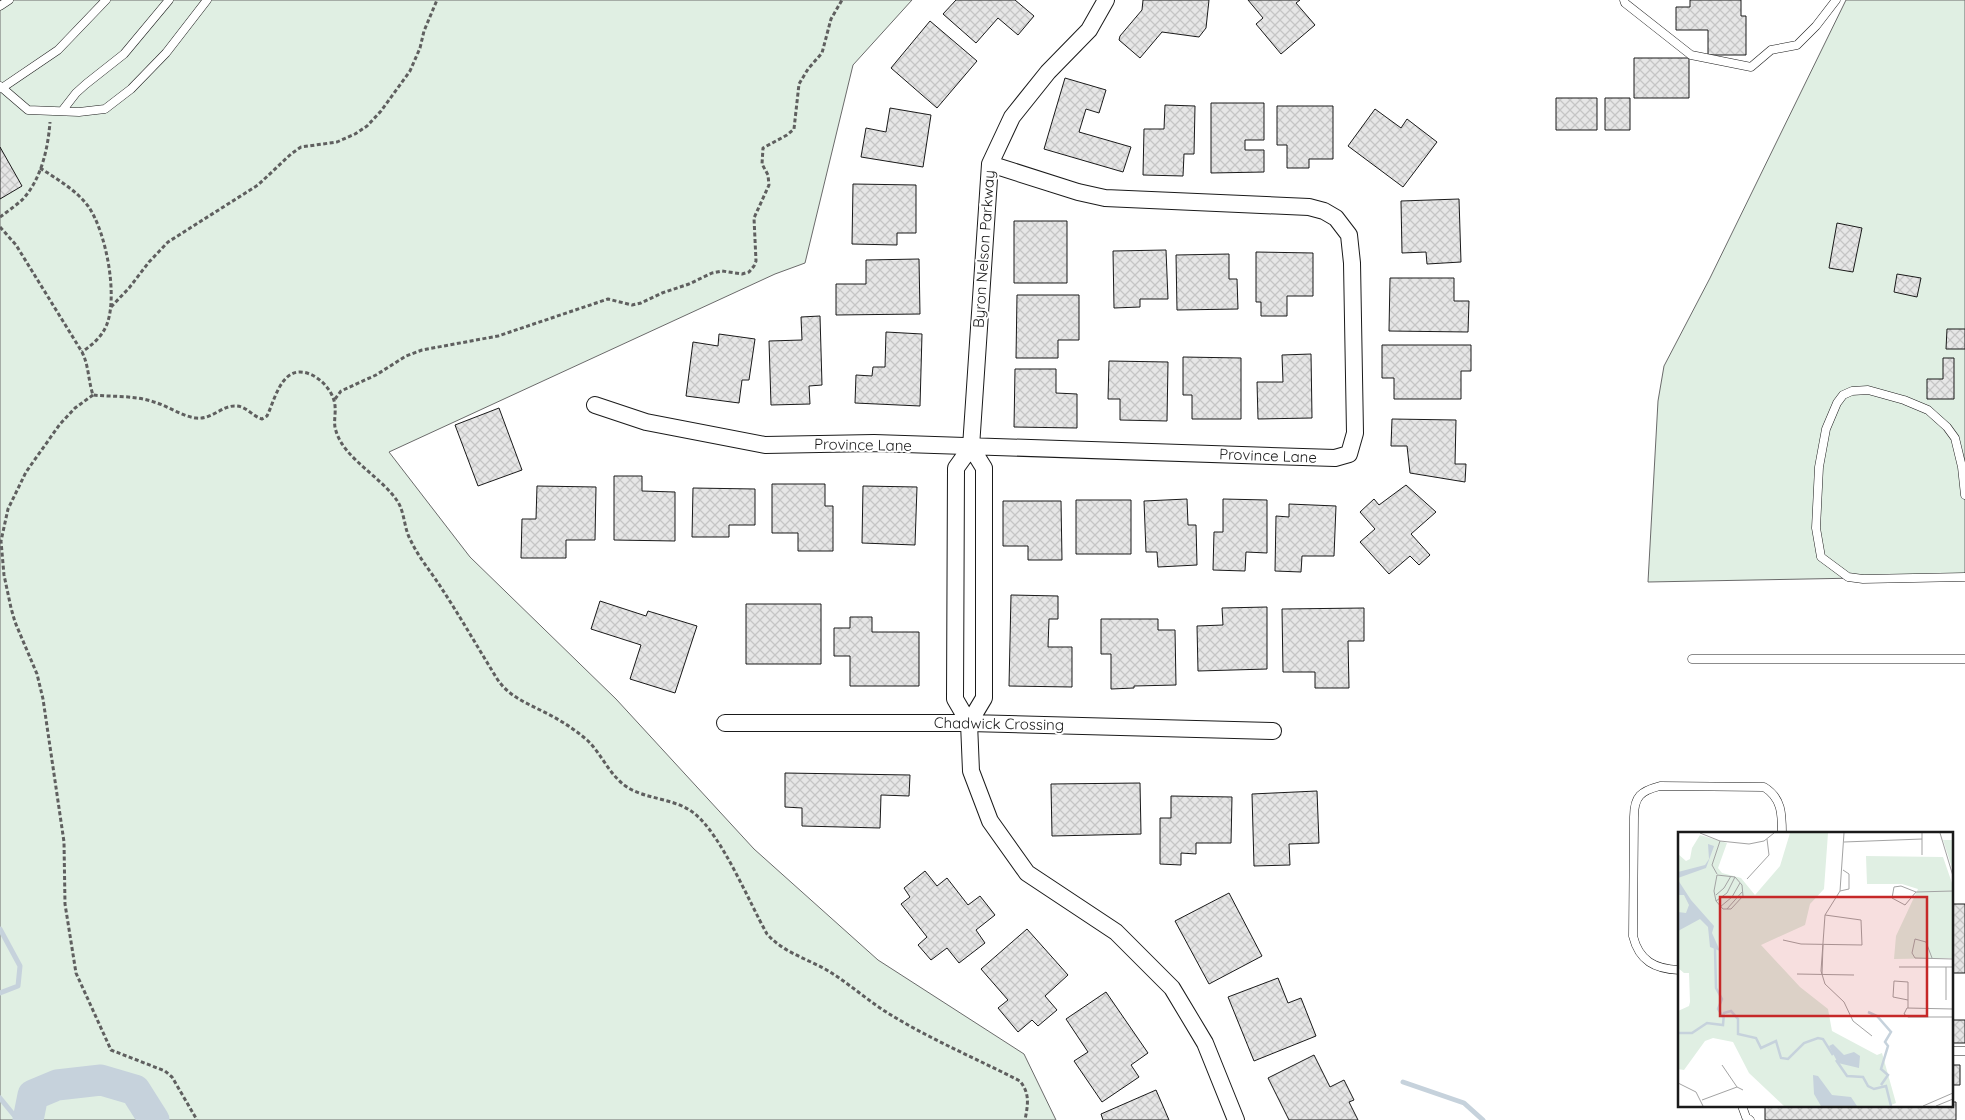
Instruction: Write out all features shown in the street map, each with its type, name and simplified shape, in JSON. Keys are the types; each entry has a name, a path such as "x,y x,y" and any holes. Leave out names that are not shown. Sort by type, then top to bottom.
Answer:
{"street":[{"name":"Byron Nelson Parkway","path":"971,447 990,164 1012,117 1048,72 1089,30 1106,0"},
{"name":"Province Lane","path":"595,405 646,422 765,444 874,443 1335,458 1349,454 1355,433 1352,263 1349,235 1336,218 1324,211 1309,207 1105,198 1078,192 990,164"},
{"path":"969,723 984,698 984,468 971,447 956,468 955,700 969,723 971,771 990,821 1027,873 1116,932 1172,988 1205,1043 1236,1120"},
{"path":"956,584 984,582"},
{"name":"Chadwick Crossing","path":"725,723 969,723 1273,731"}],"lane":[{"path":"0,6 9,0"},
{"path":"106,0 58,50 1,87 28,110 79,112 105,109 131,89 166,53 207,0"},
{"path":"62,111 76,93 124,54 169,0"},
{"path":"1624,0 1625,3 1691,55 1751,67 1771,50 1796,44 1816,26 1836,0"},
{"path":"1965,495 1962,467 1955,438 1947,427 1928,410 1904,400 1868,390 1858,390 1843,395 1826,429 1819,466 1816,528 1821,557 1848,577 1863,579 1965,577"},
{"path":"1692,659 1965,659"},
{"path":"1678,970 1660,968 1647,961 1636,948 1633,936 1634,805 1639,796 1646,789 1660,786 1764,787 1772,792 1779,801 1782,816 1782,832"},
{"path":"1952,1051 1965,1051"},
{"path":"1743,1108 1750,1120"}],"path":[{"path":"111,307 129,288 148,262 168,242 258,185 291,154 301,147 337,142 368,126 410,71 437,0"},
{"path":"842,0 831,19 822,53 808,69 800,84 794,129 763,148 762,164 768,175 770,185 754,218 756,261 749,272 742,274 722,271 712,273 689,284 662,292 641,303 632,305 608,300 498,336 422,350 406,356 376,375 341,391 335,399 335,430 353,456 390,490 399,504 410,540 477,644 497,680 515,698 566,724 588,741 610,771 627,787 636,792 681,805 695,813 715,838 767,934 774,942 791,953 833,974 858,990 889,1014 1020,1081 1026,1089 1029,1100 1025,1120"},
{"path":"0,217 23,199 40,168 49,139 51,111"},
{"path":"40,168 78,196 88,206 103,244 110,277 111,307 107,323 101,335 82,352"},
{"path":"0,228 16,245 82,352 88,364 93,394"},
{"path":"196,1120 172,1077 165,1071 111,1050 76,973 65,904 64,842 43,699 37,674 15,622 4,575 1,541 4,524 8,509 26,472 60,424 75,408 93,394 155,402 197,418 206,418 233,405 242,406 255,417 262,419 267,416 285,380 298,372 311,373 317,377 335,399"}],"green space":[{"path":"0,0 912,0 853,65 805,263 775,274 389,452 470,557 616,699 754,849 878,960 1024,1054 1056,1120 0,1120"},
{"path":"1846,0 1965,0 1965,576 1648,582 1658,401 1664,366 1710,278"}],"building":[{"path":"956,0 1015,0 1034,16 1018,35 998,18 976,43 943,14"},
{"path":"1143,0 1209,0 1206,28 1199,37 1162,32 1140,58 1119,40 1120,36 1142,10"},
{"path":"1248,0 1300,0 1296,3 1315,25 1281,54 1256,24 1263,18"},
{"path":"1690,0 1741,0 1741,16 1746,16 1746,55 1708,55 1708,30 1676,30 1676,7 1690,7"},
{"path":"930,21 977,61 937,108 891,68"},
{"path":"1634,58 1689,58 1689,98 1634,98"},
{"path":"1065,78 1106,90 1099,113 1086,109 1079,132 1131,147 1123,172 1044,149"},
{"path":"1556,98 1597,98 1597,130 1556,130"},
{"path":"1605,98 1630,98 1630,130 1605,130"},
{"path":"1211,103 1264,103 1264,140 1245,140 1245,150 1264,150 1264,172 1211,173"},
{"path":"1165,105 1195,106 1194,154 1184,154 1183,176 1143,175 1144,129 1164,129"},
{"path":"1277,106 1333,106 1333,159 1309,159 1309,168 1287,168 1287,145 1277,145"},
{"path":"890,108 931,115 923,167 861,157 866,128 886,132"},
{"path":"1375,109 1401,128 1407,119 1437,142 1403,187 1348,146"},
{"path":"0,147 22,186 0,199"},
{"path":"853,184 916,185 916,233 897,233 897,245 852,244"},
{"path":"1459,199 1461,262 1427,264 1426,252 1402,253 1401,201"},
{"path":"1014,221 1067,221 1067,283 1014,283"},
{"path":"1837,223 1862,228 1853,272 1829,268"},
{"path":"1166,250 1168,299 1140,299 1140,307 1114,308 1113,251"},
{"path":"1256,252 1313,253 1313,296 1287,296 1287,316 1261,316 1261,302 1256,302"},
{"path":"1229,254 1229,279 1237,279 1238,309 1177,310 1176,255"},
{"path":"919,259 920,314 836,315 836,284 866,284 866,260"},
{"path":"1897,274 1921,278 1917,297 1894,292"},
{"path":"1390,278 1454,278 1454,301 1469,301 1468,332 1389,331"},
{"path":"1017,295 1079,295 1079,340 1058,340 1058,358 1016,358"},
{"path":"820,316 822,385 809,386 810,404 771,405 769,341 802,340 801,317"},
{"path":"1947,329 1965,329 1965,349 1946,349"},
{"path":"886,332 922,334 920,406 855,403 856,375 872,376 873,367 885,367"},
{"path":"719,334 755,339 749,380 742,380 739,403 686,396 693,342 718,346"},
{"path":"1382,345 1471,345 1471,371 1461,371 1461,399 1394,399 1394,378 1382,378"},
{"path":"1311,354 1312,418 1258,419 1257,382 1283,382 1282,355"},
{"path":"1183,357 1241,358 1241,419 1192,419 1192,395 1183,395"},
{"path":"1943,358 1954,358 1954,399 1927,399 1927,379 1943,379"},
{"path":"1109,361 1168,362 1167,421 1120,420 1120,399 1108,399"},
{"path":"1015,369 1056,369 1056,393 1077,394 1077,428 1014,427"},
{"path":"499,408 522,470 478,486 455,425"},
{"path":"1392,419 1456,420 1455,464 1466,464 1465,482 1410,473 1407,446 1391,446"},
{"path":"614,476 642,476 642,491 675,492 675,541 614,540"},
{"path":"772,484 825,484 825,506 833,506 833,551 798,551 798,533 772,533"},
{"path":"1406,485 1436,512 1411,534 1430,555 1419,565 1410,556 1389,574 1360,542 1375,529 1360,512 1374,499 1379,505"},
{"path":"537,486 596,487 595,540 566,540 566,558 521,558 522,519 536,519"},
{"path":"863,486 917,487 915,545 862,543"},
{"path":"693,488 755,489 755,525 729,525 729,537 692,537"},
{"path":"1187,499 1188,525 1196,525 1197,565 1158,567 1157,552 1146,552 1144,501"},
{"path":"1223,499 1267,500 1267,553 1246,552 1245,571 1213,570 1214,532 1223,532"},
{"path":"1076,500 1131,500 1131,554 1076,554"},
{"path":"1003,501 1061,501 1062,560 1028,560 1028,546 1003,546"},
{"path":"1289,504 1336,506 1334,556 1302,556 1301,572 1275,571 1276,516 1289,517"},
{"path":"1011,595 1058,596 1058,619 1049,619 1048,647 1072,647 1072,687 1009,686"},
{"path":"600,601 646,616 648,611 697,626 675,693 630,679 641,645 591,629"},
{"path":"746,604 821,604 821,664 746,664"},
{"path":"1267,607 1267,669 1198,671 1197,626 1223,625 1222,608"},
{"path":"1364,608 1364,641 1348,641 1349,688 1315,688 1315,672 1283,672 1282,609"},
{"path":"850,617 872,617 872,632 919,632 919,686 850,686 850,656 834,656 834,628 850,628"},
{"path":"1101,619 1158,619 1158,630 1175,630 1176,685 1134,686 1134,688 1111,689 1111,654 1101,654"},
{"path":"785,773 910,775 909,796 881,795 880,828 802,826 802,808 785,807"},
{"path":"1140,783 1141,834 1052,836 1051,784"},
{"path":"1317,791 1319,843 1289,844 1290,865 1254,866 1252,794"},
{"path":"1171,796 1232,797 1231,843 1196,843 1196,854 1181,853 1181,865 1160,864 1160,818 1171,818"},
{"path":"925,871 937,886 947,878 968,905 980,896 995,915 976,930 985,943 959,963 947,948 931,960 918,945 927,937 901,904 910,897 904,888"},
{"path":"1229,893 1262,956 1209,984 1175,921"},
{"path":"1952,904 1965,904 1965,973 1952,973"},
{"path":"1027,929 1068,975 1045,996 1057,1010 1038,1026 1032,1020 1018,1032 998,1008 1008,1000 981,969"},
{"path":"1278,978 1288,1003 1301,998 1316,1036 1254,1061 1228,997"},
{"path":"1106,992 1148,1053 1131,1065 1139,1077 1102,1102 1074,1061 1088,1052 1066,1019"},
{"path":"1952,1020 1965,1020 1965,1043 1952,1043"},
{"path":"1314,1055 1330,1087 1344,1080 1354,1100 1349,1102 1358,1120 1289,1120 1268,1078"},
{"path":"1952,1065 1960,1065 1960,1085 1952,1085"},
{"path":"1156,1090 1169,1120 1103,1120 1101,1114"},
{"path":"1952,1102 1956,1102 1956,1120 1765,1120 1765,1108 1952,1108"}],"waterway":[{"path":"0,929 20,966 18,986 0,993"},
{"path":"28,1120 33,1095 57,1085 101,1080 135,1090 154,1120"},
{"path":"1403,1082 1464,1103 1483,1120"},
{"path":"0,1098 18,1120"}]}
